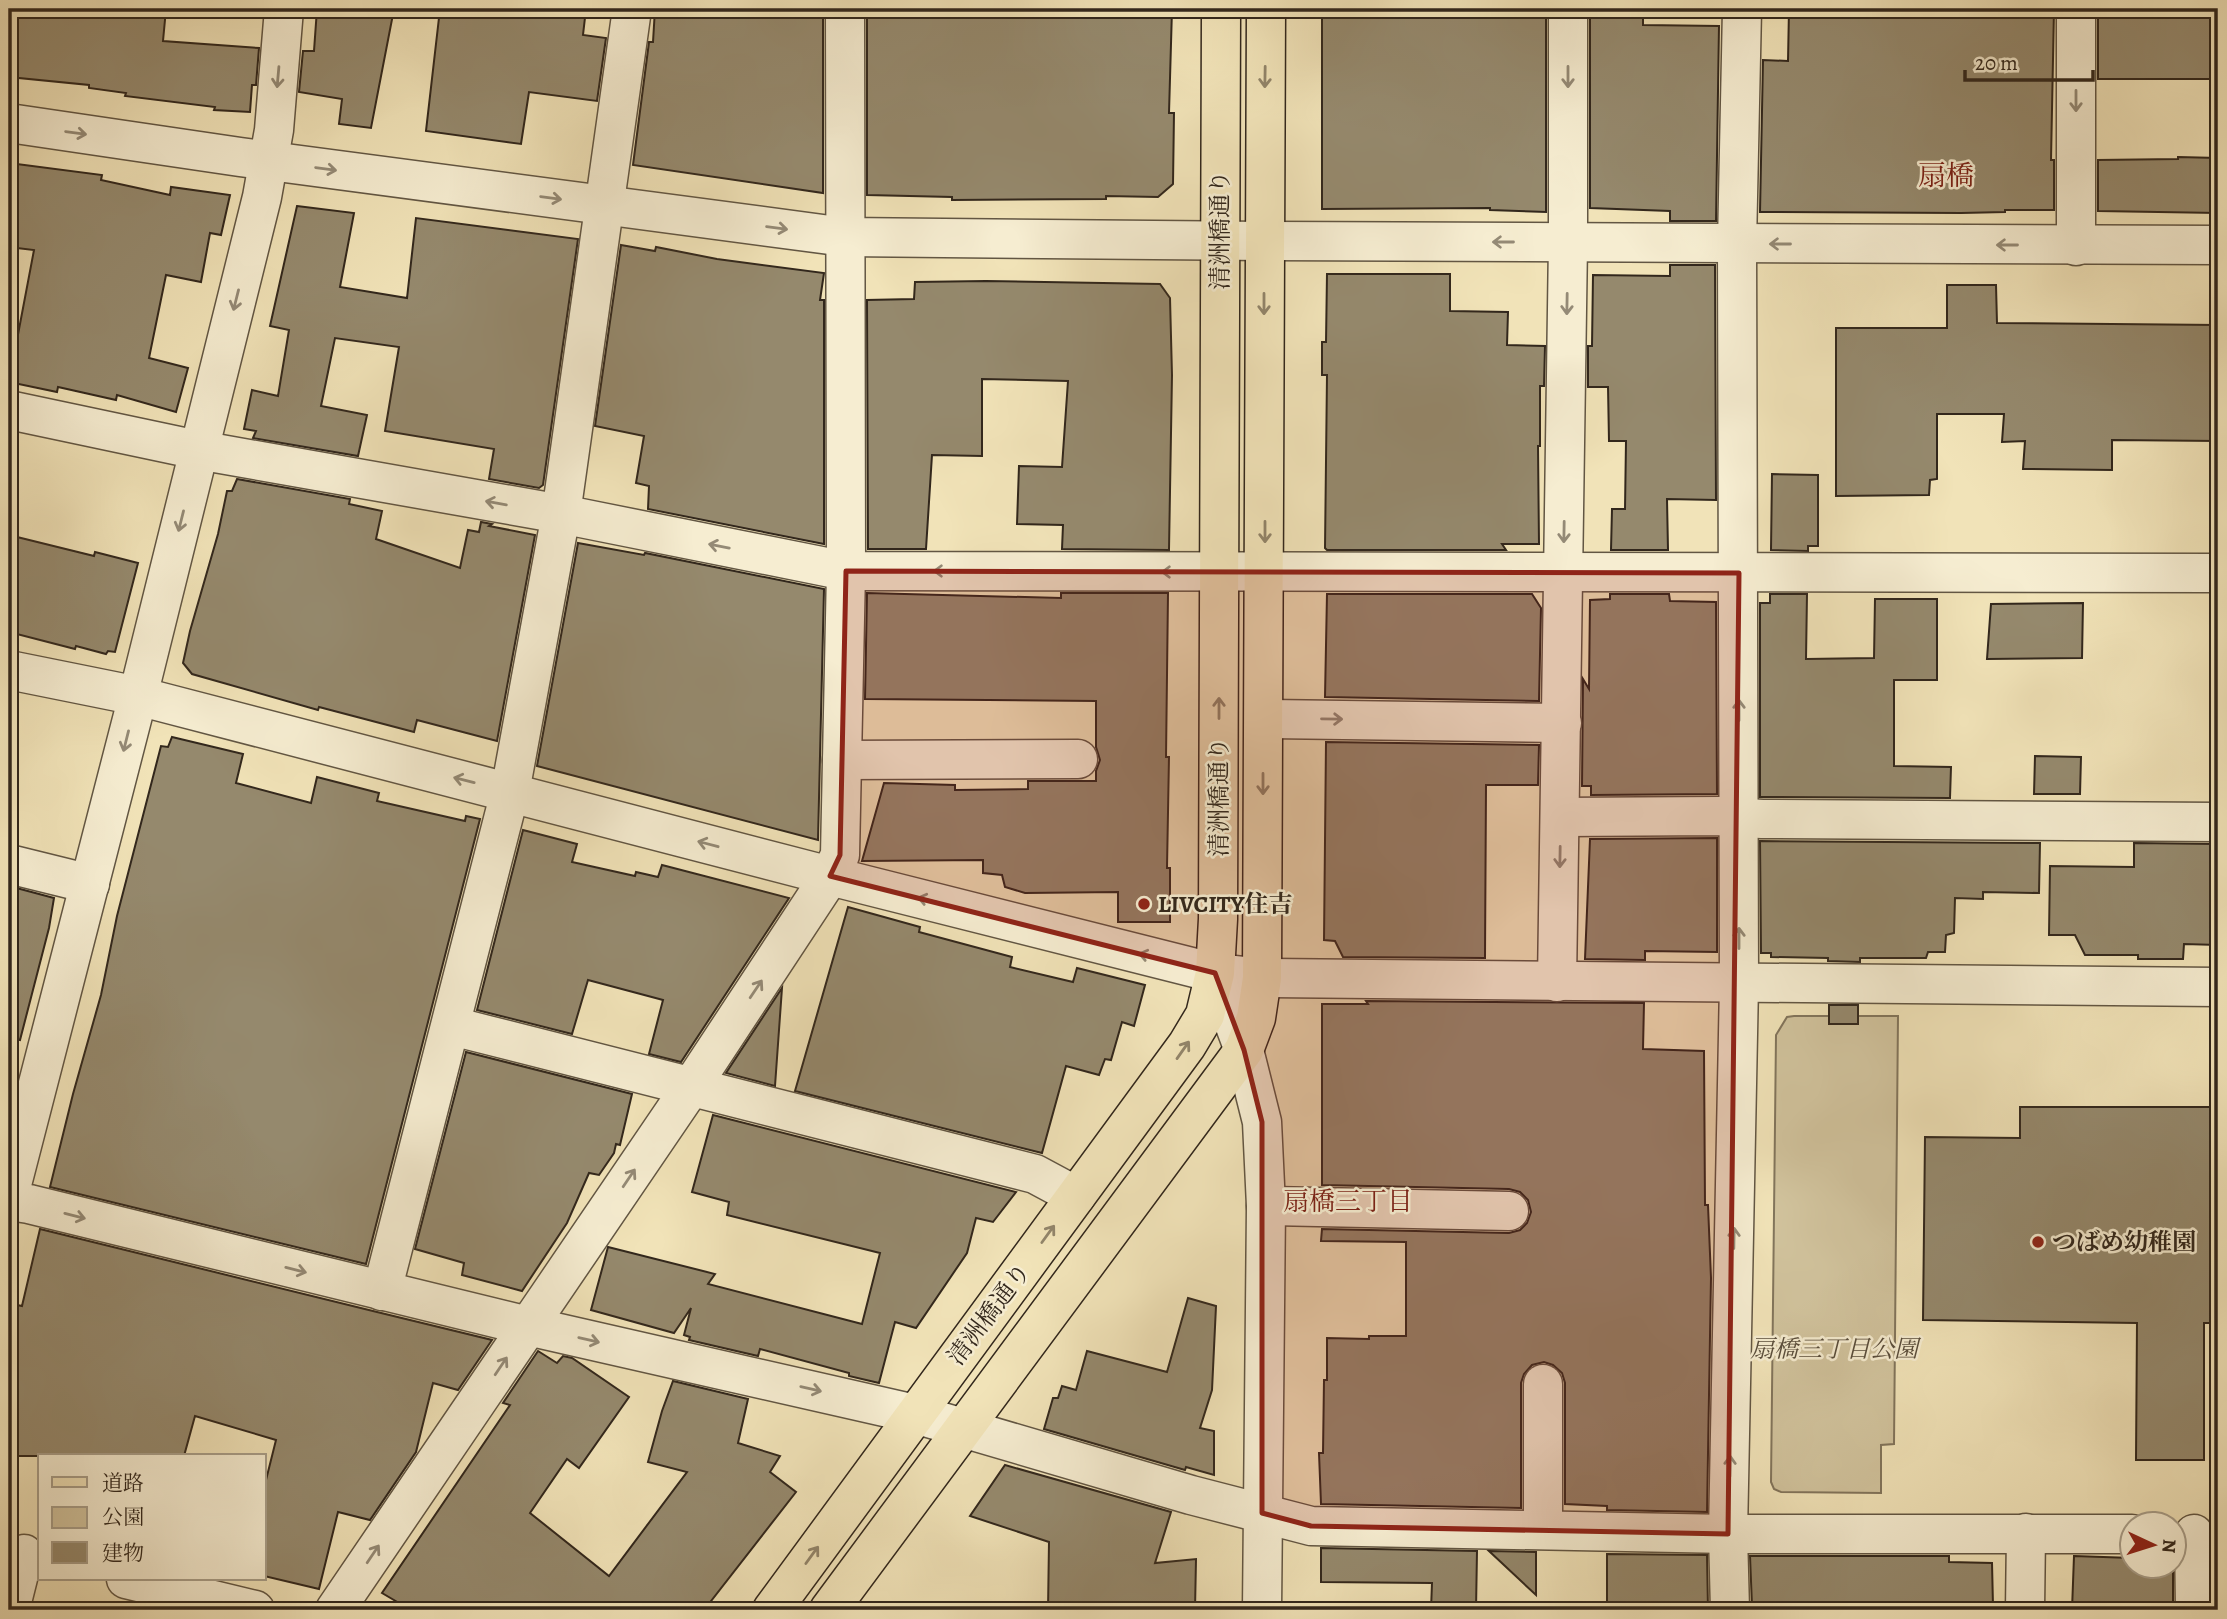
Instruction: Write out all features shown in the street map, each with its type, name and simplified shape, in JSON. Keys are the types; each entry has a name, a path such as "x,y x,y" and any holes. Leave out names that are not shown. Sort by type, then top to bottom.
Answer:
{"main road":[{"name":"清洲橋通り","path":"772,1610 1187,1045 1205,1015 1215,973 1218,919 1220,9"},
{"name":"清洲橋通り","path":"829,1610 1244,1050 1256,1018 1262,978 1266,9"}],"street":[{"path":"284,9 274,130 262,197 9,1199 528,1326 915,1414 1191,1495 1311,1527 1728,1534 2118,1534"},
{"path":"382,1291 510,792 561,514 632,9"},
{"path":"335,1610 691,1087 831,876 840,855 846,571 845,9"},
{"path":"1557,982 1568,242 1568,9"},
{"path":"1730,1610 1728,1534 1739,984 1737,244 1742,9"},
{"path":"2076,9 2076,246"},
{"path":"9,123 845,237 2218,245"},
{"path":"9,410 198,450 561,514 846,571 2218,573"},
{"path":"9,670 138,696 1215,973 1262,978 2218,987"},
{"path":"1264,719 1562,723"},
{"path":"842,760 1078,759"},
{"path":"1561,817 2218,822"},
{"path":"9,864 90,884"},
{"path":"1215,973 1244,1050 1262,1122 1266,1206 1262,1610"},
{"path":"452,1026 1035,1174 1076,1196"},
{"path":"1266,1206 1509,1211"},
{"path":"1543,1529 1544,1384"},
{"path":"2025,1610 2026,1533"},
{"path":"2195,1610 2196,1534"},
{"path":"10,1610 24,1554"},
{"path":"130,1580 255,1610"}],"highlighted area":[{"path":"846,571 1739,573 1728,1534 1311,1526 1262,1513 1262,1122 1244,1050 1215,973 830,876 840,855"}],"green space":[{"name":"扇橋三丁目公園","path":"1898,1016 1894,1444 1881,1445 1881,1493 1781,1492 1774,1489 1771,1482 1776,1035 1787,1017"}],"building":[{"path":"9,9 166,9 163,41 259,48 256,85 252,85 250,112 214,110 215,107 125,96 126,93 89,88 89,85 9,77"},
{"path":"317,9 394,9 371,128 339,124 342,99 299,92 303,51 314,51"},
{"path":"440,9 510,15 511,9 586,9 583,35 606,38 597,101 529,92 521,144 426,131"},
{"path":"655,9 823,9 823,193 633,165 649,42 653,42"},
{"path":"867,9 1172,9 1169,113 1174,113 1173,184 1158,197 1106,196 1106,199 952,200 952,197 867,195"},
{"path":"1322,9 1546,9 1546,212 1490,208 1322,209"},
{"path":"1590,9 1643,9 1643,25 1719,26 1716,221 1670,221 1670,211 1590,208"},
{"path":"1789,9 2054,9 2051,160 2054,160 2054,210 1961,213 1760,212 1763,60 1788,61"},
{"path":"2098,9 2218,9 2218,79 2098,79"},
{"path":"2218,158 2218,213 2098,211 2098,160"},
{"path":"9,163 102,175 101,180 170,195 171,187 230,195 221,235 210,233 201,282 166,275 149,358 188,368 176,412 117,395 116,400 58,387 57,392 9,382 34,250 9,247"},
{"path":"297,206 354,213 340,287 407,298 416,218 578,239 543,485 539,488 489,479 494,449 385,431 399,347 335,338 321,406 367,415 358,456 253,438 256,431 244,429 252,390 278,396 289,330 270,326"},
{"path":"621,245 655,251 656,247 717,259 824,273 820,300 824,300 824,544 648,509 649,486 636,483 644,436 595,426"},
{"path":"1670,265 1715,265 1716,500 1667,499 1668,550 1611,550 1612,509 1625,509 1626,441 1609,441 1608,387 1588,387 1588,346 1592,346 1593,275 1670,276"},
{"path":"1327,274 1450,274 1450,311 1508,312 1507,345 1545,346 1544,386 1540,386 1538,446 1539,544 1502,544 1506,550 1325,548 1327,375 1322,375 1322,342 1326,342"},
{"path":"915,282 1160,284 1170,298 1172,375 1169,550 1062,549 1063,525 1017,524 1019,466 1062,467 1068,381 982,379 982,456 932,455 926,549 868,549 867,300 914,299"},
{"path":"1947,285 1996,285 1997,323 2218,325 2218,441 2112,440 2112,470 2023,469 2025,441 2002,442 2004,414 1937,414 1937,479 1930,480 1929,495 1836,496 1836,328 1947,328"},
{"path":"1772,474 1818,475 1818,546 1808,546 1808,551 1771,550"},
{"path":"237,479 350,499 349,504 382,511 376,539 460,568 468,530 479,532 481,522 535,535 497,741 417,720 414,732 319,707 318,710 192,674 183,663 190,631 218,534 227,491 232,491"},
{"path":"9,535 94,556 95,552 138,563 115,652 108,651 106,654 76,646 75,649 9,632"},
{"path":"578,543 644,555 645,553 824,589 818,840 537,766"},
{"path":"867,593 1061,598 1061,593 1168,593 1166,757 1169,757 1167,868 1170,868 1170,922 1118,922 1118,892 1025,893 1005,887 1002,875 983,873 983,860 862,861 884,783 955,785 955,790 1028,789 1028,781 1096,781 1100,760 1096,747 1096,701 865,699"},
{"path":"1327,594 1532,594 1541,608 1539,701 1325,697"},
{"path":"1610,594 1669,594 1670,601 1716,602 1717,794 1591,795 1591,786 1582,786 1583,679 1589,689 1590,600 1610,599"},
{"path":"1770,594 1807,594 1806,659 1874,658 1875,599 1937,599 1937,680 1894,680 1894,766 1951,767 1950,798 1760,797 1760,603 1770,603"},
{"path":"2083,603 2082,658 1987,659 1991,604"},
{"path":"172,737 243,754 236,783 311,803 317,777 379,793 377,801 465,821 466,816 480,819 366,1264 50,1187 101,995 117,916 161,746 168,747"},
{"path":"1326,742 1539,745 1538,785 1486,785 1485,958 1343,957 1335,941 1324,940"},
{"path":"2035,756 2081,757 2080,794 2034,794"},
{"path":"523,830 577,844 572,862 635,876 636,872 658,877 662,865 789,898 681,1062 649,1054 663,1000 588,980 572,1034 477,1010"},
{"path":"1717,838 1717,952 1645,951 1645,960 1585,959 1590,839"},
{"path":"1760,841 2040,843 2039,893 1983,892 1983,899 1955,898 1954,933 1946,935 1945,952 1928,952 1926,958 1860,958 1860,962 1828,961 1828,958 1771,957 1771,953 1761,953"},
{"path":"2134,843 2218,844 2218,945 2184,944 2183,959 2138,959 2138,955 2085,955 2075,935 2049,935 2050,866 2134,867"},
{"path":"9,886 54,898 49,928 20,1040 9,1038"},
{"path":"848,907 920,927 919,932 1012,957 1010,967 1073,982 1077,968 1145,985 1134,1026 1122,1022 1111,1060 1105,1059 1099,1075 1066,1066 1042,1153 795,1091"},
{"path":"782,988 775,1086 726,1073"},
{"path":"1366,1001 1644,1003 1643,1049 1704,1051 1705,1205 1708,1205 1711,1278 1707,1512 1607,1510 1607,1506 1565,1504 1565,1383 1562,1373 1553,1365 1544,1362 1532,1365 1524,1374 1521,1383 1521,1508 1321,1504 1319,1453 1323,1453 1327,1338 1406,1336 1406,1242 1321,1241 1322,1229 1509,1233 1520,1230 1527,1223 1531,1212 1528,1200 1520,1192 1509,1189 1322,1185 1322,1004 1368,1004"},
{"path":"1829,1005 1858,1005 1858,1024 1829,1024"},
{"path":"466,1052 632,1094 620,1145 616,1144 614,1153 599,1175 589,1173 567,1223 522,1291 462,1275 464,1263 415,1249"},
{"path":"2020,1107 2212,1107 2212,1140 2216,1140 2215,1323 2204,1323 2204,1460 2136,1460 2137,1323 1923,1320 1925,1137 2020,1138"},
{"path":"713,1115 1016,1192 993,1222 976,1218 967,1253 916,1328 895,1322 879,1383 760,1349 758,1356 689,1340 690,1337 684,1335 691,1308 674,1333 591,1310 608,1247 715,1274 708,1284 862,1324 880,1253 727,1215 729,1202 692,1192"},
{"path":"40,1229 492,1340 458,1390 433,1383 416,1452 370,1520 338,1512 319,1589 266,1576 266,1480 276,1440 195,1416 185,1454 9,1456 9,1338 17,1305 22,1306"},
{"path":"1188,1298 1216,1306 1212,1390 1200,1428 1214,1431 1214,1475 1186,1467 1185,1470 1044,1429 1053,1398 1058,1398 1062,1386 1076,1390 1087,1351 1167,1372"},
{"path":"538,1351 557,1363 563,1356 572,1358 629,1397 579,1468 567,1459 530,1513 609,1576 687,1472 648,1462 673,1381 748,1399 738,1443 780,1456 770,1472 796,1492 704,1610 411,1610 382,1593 510,1405 503,1403"},
{"path":"1005,1465 1171,1512 1155,1563 1196,1559 1195,1610 1048,1610 1049,1542 970,1516"},
{"path":"1321,1548 1477,1551 1476,1610 1431,1610 1432,1583 1321,1582"},
{"path":"1489,1551 1536,1552 1536,1595"},
{"path":"1607,1554 1707,1555 1708,1610 1607,1610"},
{"path":"1750,1556 1949,1556 1949,1562 1992,1563 1993,1606 1752,1606"},
{"path":"2074,1556 2118,1558 2118,1580 2173,1580 2173,1610 2072,1610"}],"place":[{"name":"LIVCITY住吉","path":"1144,904"},
{"name":"つばめ幼稚園","path":"2038,1242"}],"district":[{"name":"扇橋","path":"1946,175"},
{"name":"扇橋三丁目","path":"1348,1201"}]}
